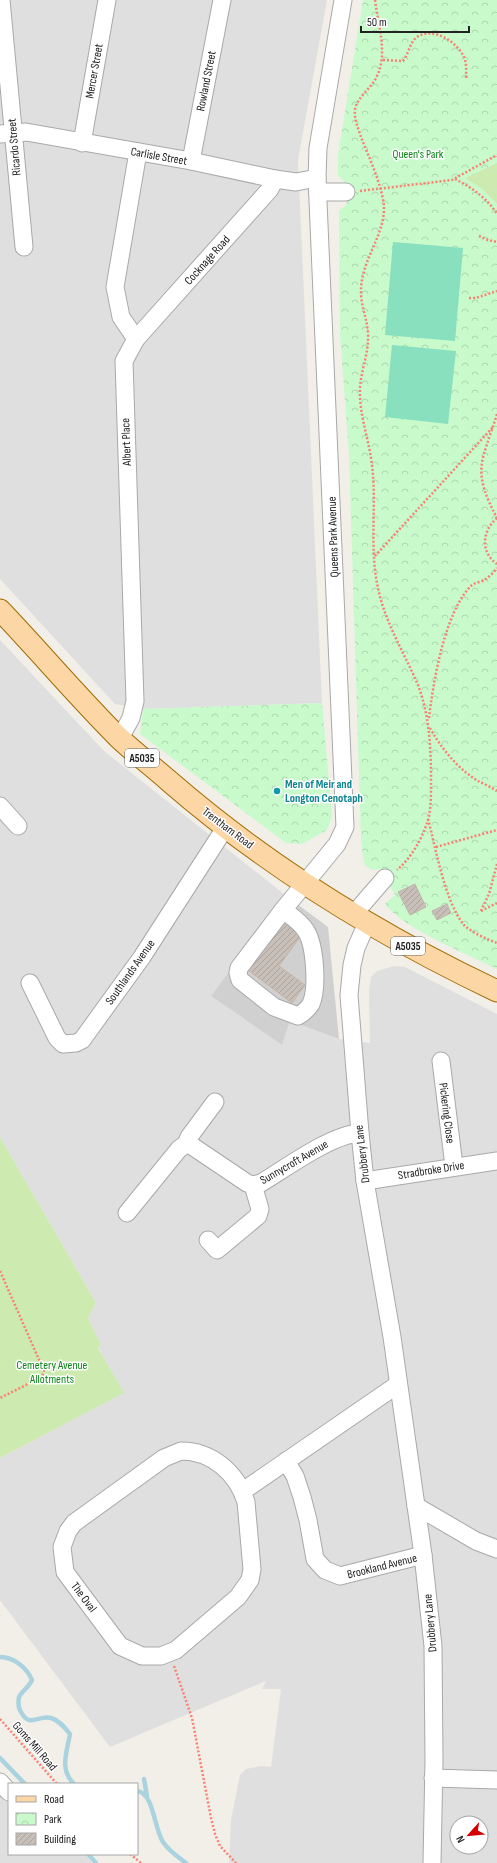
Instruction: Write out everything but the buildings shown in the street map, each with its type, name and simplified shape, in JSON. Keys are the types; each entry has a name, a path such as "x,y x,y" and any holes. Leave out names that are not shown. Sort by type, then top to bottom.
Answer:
{"main road":[{"name":"Trentham Road","path":"0,610 120,738 225,828 305,884 360,919 449,968 497,991"}],"street":[{"name":"Ricardo Street","path":"1,0 6,133 24,247"},
{"name":"Mercer Street","path":"82,143 107,0"},
{"name":"Rowland Street","path":"191,161 222,0"},
{"path":"318,185 318,148 343,0"},
{"name":"Carlisle Street","path":"6,133 26,132 191,161 275,179 318,185 346,192"},
{"path":"136,339 121,317 115,287 138,152"},
{"name":"Cocknage Road","path":"136,339 270,189 275,179"},
{"name":"Queens Park Avenue","path":"283,910 306,931 311,940 315,986 311,1004 298,1016 274,1007 240,980 238,973 239,968 283,910 337,844 345,827 318,185"},
{"name":"Albert Place","path":"120,738 131,718 135,701 124,360 136,339"},
{"path":"0,806 18,826"},
{"name":"Southlands Avenue","path":"30,983 58,1038 63,1044 76,1043 82,1040 142,957 225,828"},
{"name":"Drubbery Lane","path":"385,878 360,919 352,965 349,995 365,1181 392,1337 397,1385 423,1555 433,1646 434,1761 432,1863"},
{"name":"Pickering Close","path":"442,1060 454,1166"},
{"path":"128,1213 179,1149 186,1144 189,1136 215,1102"},
{"name":"Sunnycroft Avenue","path":"186,1144 192,1146 247,1183 253,1185 261,1183 333,1140 352,1133 360,1133"},
{"name":"Stradbroke Drive","path":"365,1181 497,1160"},
{"path":"208,1240 217,1250 258,1216 260,1209 253,1185"},
{"path":"242,1491 397,1385"},
{"name":"The Oval","path":"188,1451 203,1455 218,1462 232,1474 242,1491 246,1502 252,1569 250,1580 238,1597 170,1653 161,1656 142,1656 120,1646 65,1572 63,1561 64,1540 68,1530 74,1523 173,1453 188,1451"},
{"name":"Brookland Avenue","path":"286,1461 295,1476 296,1498 308,1520 315,1559 319,1565 332,1574 340,1576 423,1555"},
{"path":"416,1506 476,1541 497,1548"},
{"path":"433,1778 497,1780"},
{"path":"0,1782 8,1791"}],"path":[{"path":"375,0 383,60 377,78 355,108 356,122 381,188 384,207 383,223 362,280 361,302 368,333 367,351 360,387 361,416 372,464 375,507 375,556 377,586 386,618 418,686 428,720 431,755 431,801 428,819 417,847 399,868 385,878"},
{"path":"383,60 403,60 407,55 412,41 418,36 428,33 440,36 458,47 466,65 466,78"},
{"path":"346,192 455,178 497,155"},
{"path":"455,178 471,187 492,205 497,214"},
{"path":"479,236 497,242"},
{"path":"469,298 476,298 497,290"},
{"path":"497,414 482,456 480,477 484,494 497,518 489,527 484,538 488,554 497,564"},
{"path":"375,556 493,427"},
{"path":"428,720 438,657 450,623 466,593 473,584 486,580 497,568"},
{"path":"429,726 436,741 466,771 478,781 497,791"},
{"path":"428,819 456,913 465,926 484,938 497,943"},
{"path":"436,847 497,830"},
{"path":"497,864 489,894 481,911 497,903"},
{"path":"0,1271 44,1371 42,1377 0,1398"},
{"path":"170,1653 192,1718 211,1818 216,1834 220,1846 236,1863"},
{"name":"Goms Mill Road","path":"0,1719 56,1783"},
{"path":"131,1855 141,1863"}],"shaded area":[{"path":"0,0 327,0 298,160 322,703 143,709 115,704 0,579"},
{"path":"0,640 104,751 285,895 211,996 282,1045 290,1021 339,1039 370,1043 369,990 371,977 377,971 394,966 405,967 497,1014 497,1863 229,1863 231,1820 240,1775 246,1769 261,1766 271,1767 281,1689 262,1689 266,1681 110,1747 0,1600 0,1458 123,1393 98,1347 101,1345 88,1318 96,1303 0,1137"},
{"path":"285,895 328,927 339,1039 290,1021 282,1045 211,996"},
{"path":"0,1788 8,1797 8,1855 86,1855 92,1863 0,1863"}],"green space":[{"name":"Queen's Park","path":"363,0 497,0 497,969 437,940 406,922 394,913 385,904 395,895 380,869 372,870 364,864 361,840 349,455 340,336 339,211 347,204 344,181 338,175 338,155"},
{"path":"497,163 497,204 481,188 465,178"},
{"path":"393,242 463,248 455,341 385,335"},
{"path":"392,345 456,351 448,424 385,417"},
{"path":"322,703 332,816 327,830 302,844 286,843 140,734 143,709"},
{"name":"Cemetery Avenue Allotments","path":"0,1137 96,1303 88,1318 101,1345 98,1348 124,1393 0,1458"}],"waterway":[{"path":"0,1657 5,1657 15,1661 27,1671 32,1680 19,1697 18,1703 24,1717 28,1720 47,1717 57,1720 70,1734 65,1766 69,1778 73,1783"},
{"path":"0,1758 24,1783"},
{"path":"144,1779 147,1796"},
{"path":"138,1791 143,1793 147,1798 160,1836 165,1845 186,1863"},
{"path":"89,1855 96,1863"}],"place":[{"name":"Men of Meir and Longton Cenotaph","path":"277,791"}]}
